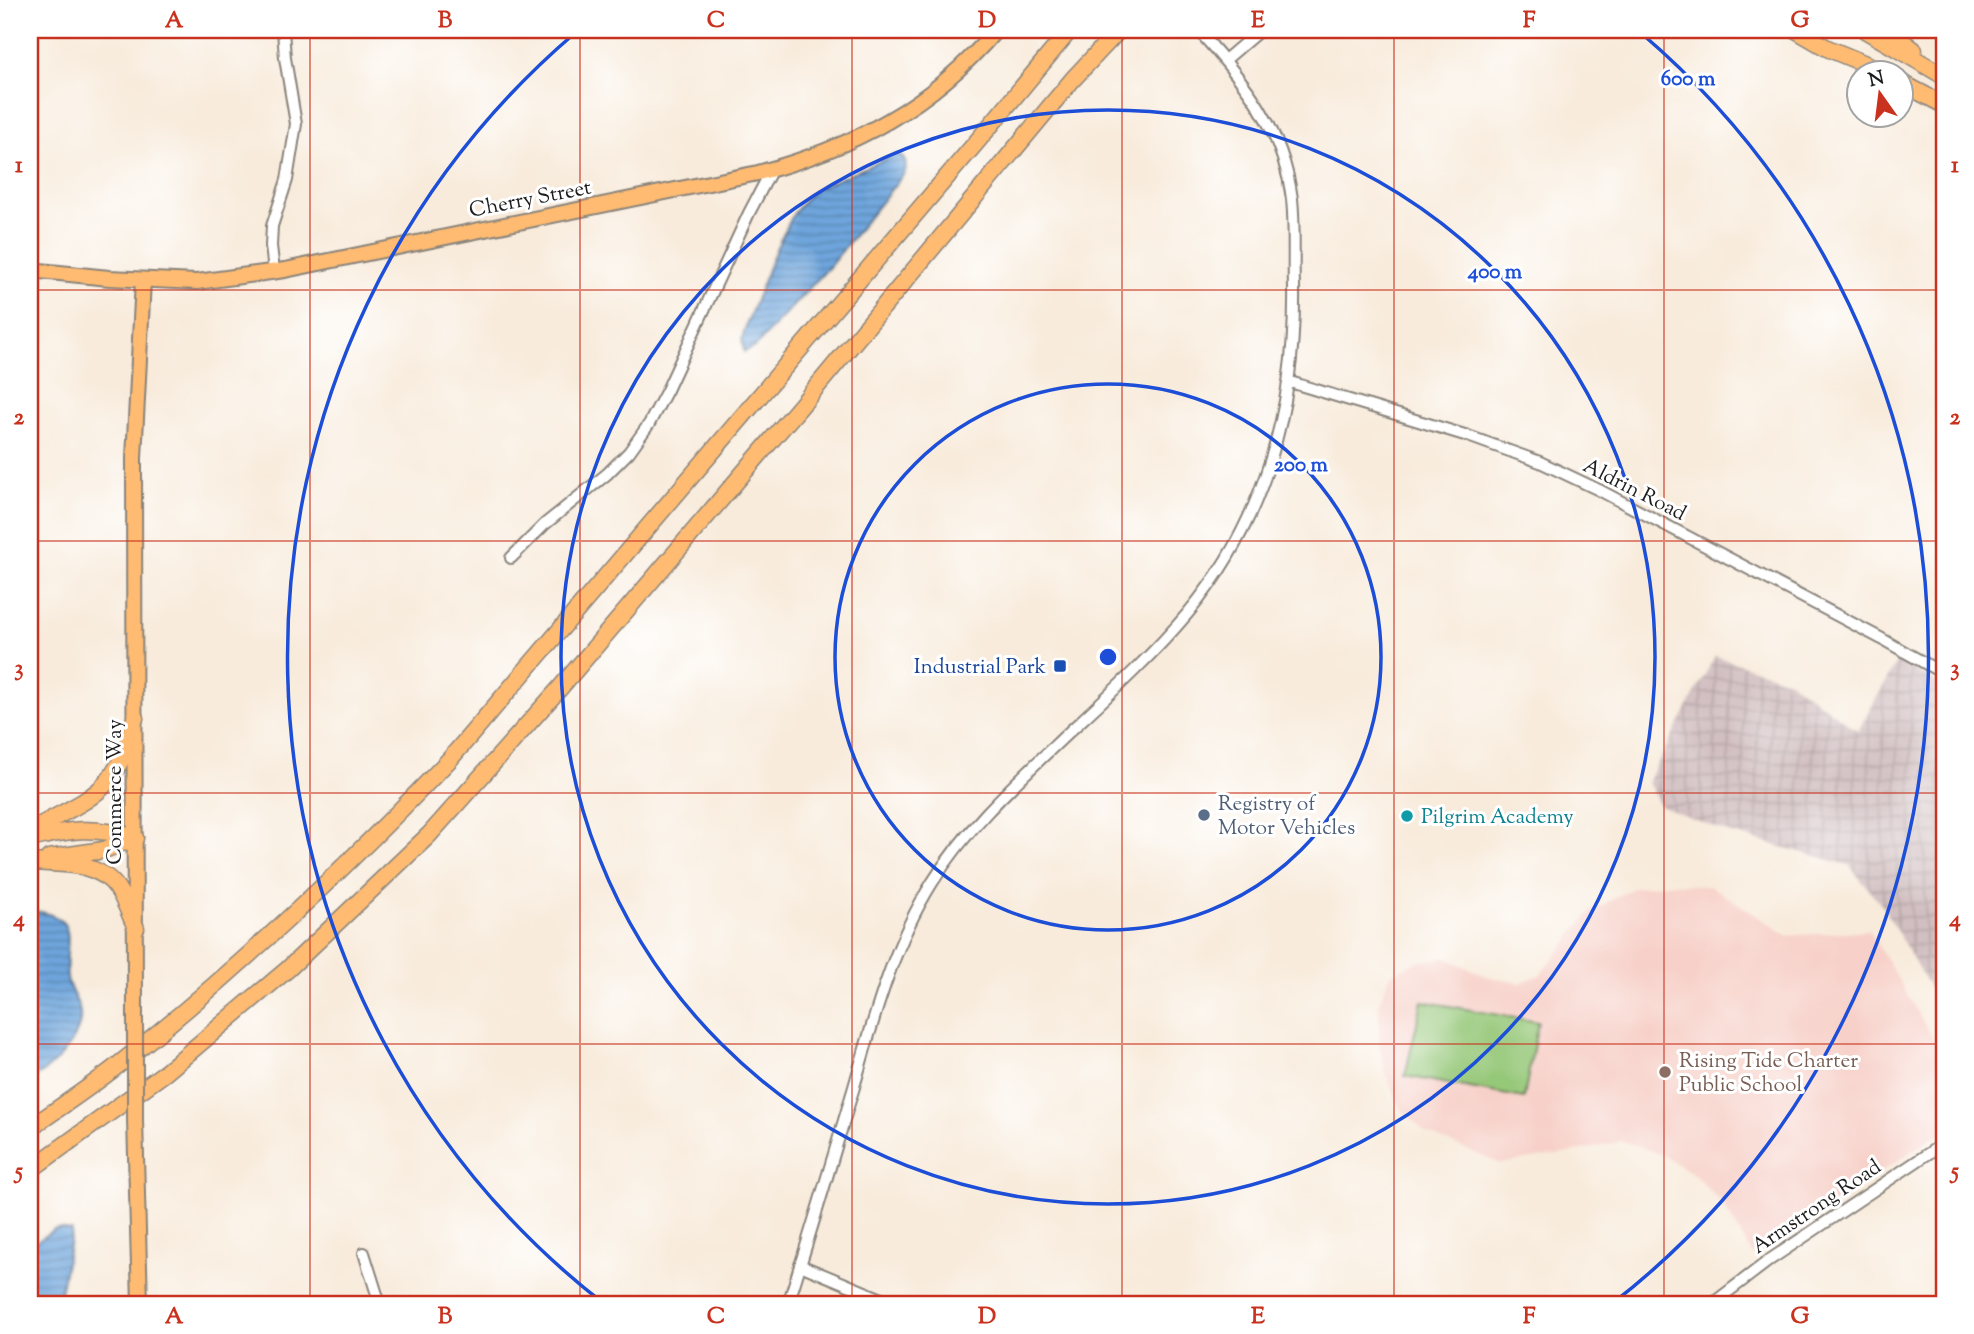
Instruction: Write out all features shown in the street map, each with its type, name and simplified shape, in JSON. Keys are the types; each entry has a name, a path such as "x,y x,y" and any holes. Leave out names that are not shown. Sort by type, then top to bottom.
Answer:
{"highway":[{"path":"30,1128 115,1068 300,911 450,759 1070,30"},
{"path":"1073,79 1108,30"},
{"path":"33,1169 166,1072 268,986 429,835 560,688 804,402 1073,79 1119,30"},
{"path":"1797,30 1827,48 1855,60"},
{"path":"1816,30 1863,60"},
{"path":"1865,30 1941,75"},
{"path":"1888,30 1907,43 1941,75"},
{"path":"1914,89 1944,105"},
{"path":"30,831 90,799 108,783 126,751 135,718"},
{"path":"30,839 67,831 94,829 135,838"},
{"path":"31,862 65,854 104,850 135,838"},
{"path":"31,862 84,867 98,871 118,890 136,928"},
{"path":"30,1116 115,1068"}],"main road":[{"name":"Cherry Street","path":"30,270 143,280 216,281 772,169 839,147 917,104 964,64 996,30"},
{"name":"Commerce Way","path":"140,1304 135,1119 134,458 143,280"}],"street":[{"path":"274,271 272,226 289,169 296,124 285,58 284,30"},
{"path":"788,1304 886,981 921,900 953,853 990,809 1157,649 1209,585 1239,536 1262,487 1281,426 1290,382 1294,310 1293,221 1287,174 1275,136 1254,96 1198,30"},
{"path":"1225,60 1259,30"},
{"path":"511,558 545,524 607,474 629,452 649,424 772,169"},
{"name":"Aldrin Road","path":"1290,382 1468,436 1541,462 1599,490 1944,674"},
{"name":"Armstrong Road","path":"1712,1304 1771,1259 1944,1143"},
{"path":"364,1253 380,1304"},
{"path":"800,1265 894,1304"}],"shaded area":[{"path":"1715,656 1790,681 1858,731 1898,660 1944,687 1944,1013 1883,907 1849,865 1729,833 1660,806 1648,781"},
{"name":"Rising Tide Charter Public School","path":"1674,883 1712,887 1788,936 1869,930 1931,1035 1944,1067 1944,1131 1753,1255 1721,1202 1691,1172 1660,1154 1622,1141 1501,1164 1426,1133 1400,1108 1387,1076 1379,1044 1379,1002 1390,975 1416,962 1446,958 1486,976 1519,983 1540,975 1592,911 1633,888"}],"green space":[{"path":"1422,1001 1538,1022 1524,1098 1405,1076"}],"water":[{"path":"897,154 905,161 905,172 829,267 755,347 744,352 742,339 747,323 776,249 794,213 808,196 821,186"},
{"path":"30,910 47,913 58,918 64,925 68,942 67,978 79,1008 80,1018 73,1040 65,1051 48,1069 30,1080"},
{"path":"53,1230 72,1231 58,1304 30,1304 30,1246"}],"place":[{"name":"Industrial Park","path":"1060,666"},
{"name":"Registry of Motor Vehicles","path":"1204,815"},
{"name":"Pilgrim Academy","path":"1407,816"},
{"name":"Rising Tide Charter Public School","path":"1665,1072"}]}
